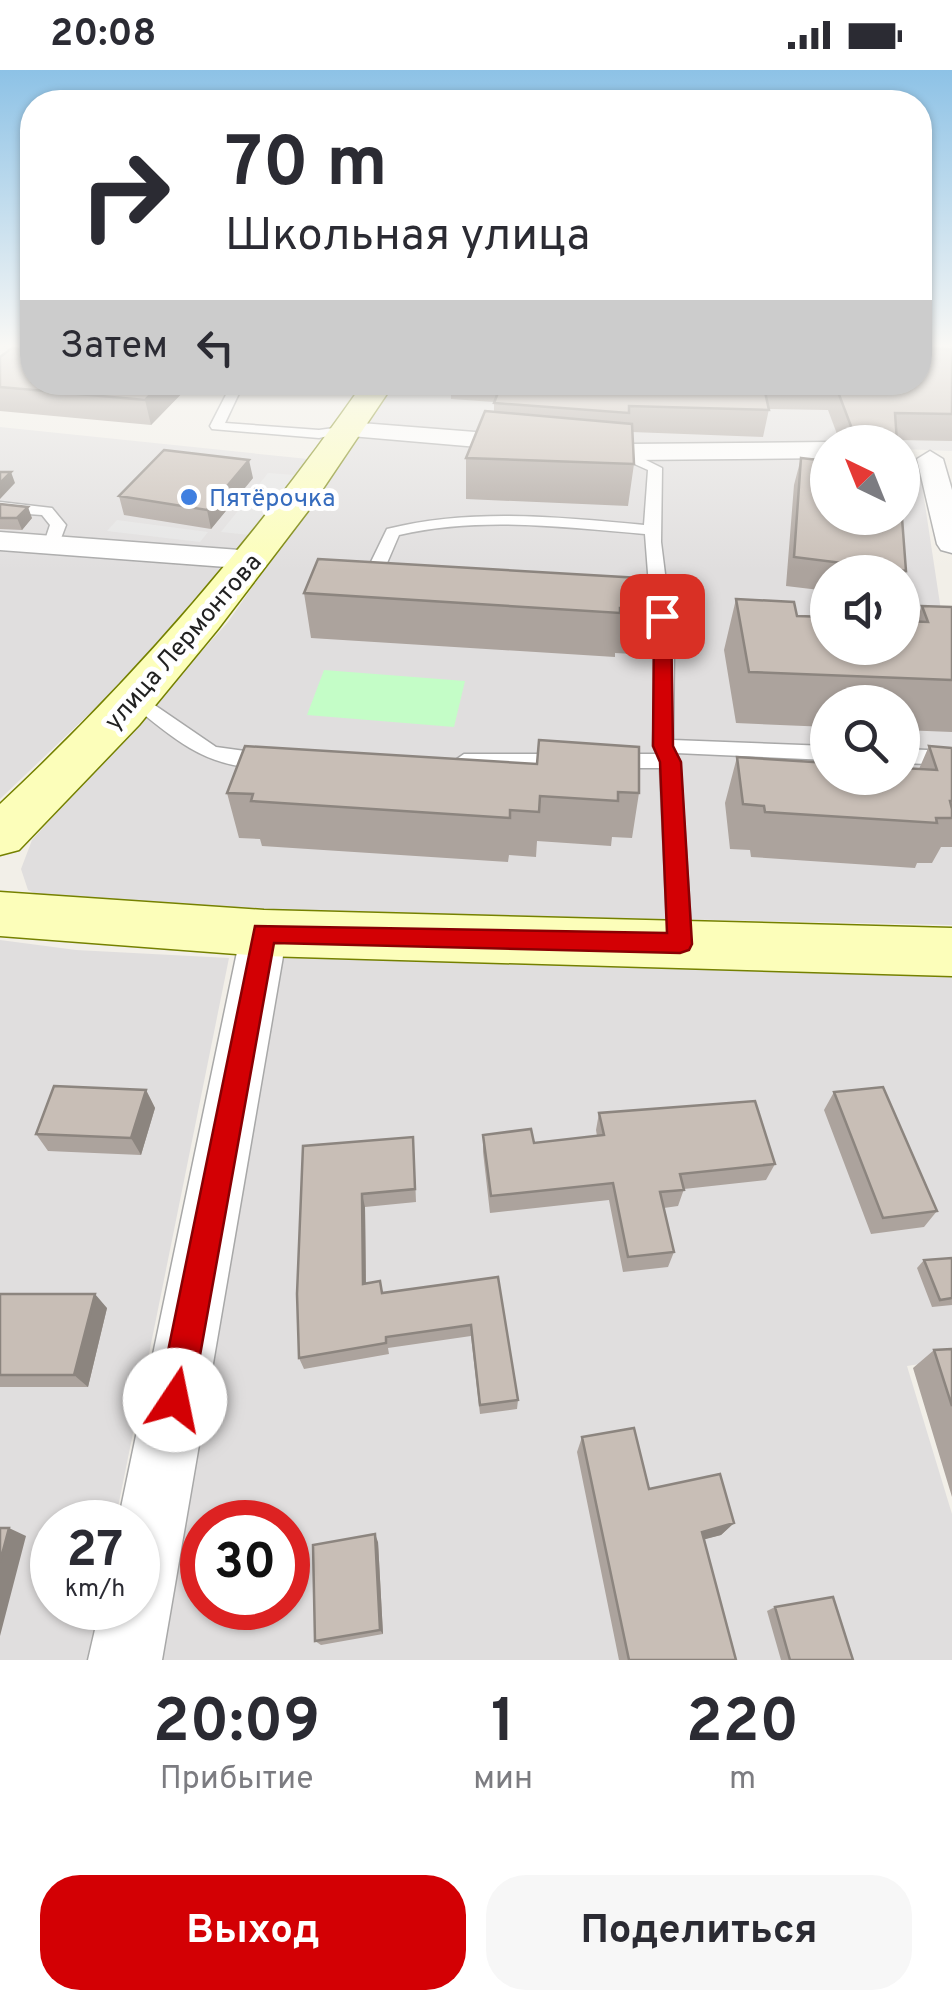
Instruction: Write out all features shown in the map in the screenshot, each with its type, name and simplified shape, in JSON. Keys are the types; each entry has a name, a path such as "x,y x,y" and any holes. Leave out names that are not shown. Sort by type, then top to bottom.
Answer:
{"street":[{"name":"улица Лермонтова","path":"0,836 137,699 252,560 353,422"},
{"path":"348,430 617,450 810,450"},
{"path":"928,458 952,544"},
{"path":"0,542 252,560"},
{"path":"0,914 264,933 952,952"},
{"path":"156,1500 264,933"},
{"path":"125,1660 131,1630"}],"lane":[{"path":"219,422 217,426 312,433 348,430"},
{"path":"617,450 655,468 651,530 662,616 680,944"},
{"path":"0,507 47,511 58,525 51,546"},
{"path":"416,586 391,579 378,564 393,532 431,520 651,530"},
{"path":"596,590 656,591"},
{"path":"137,699 202,751 242,761 280,761"},
{"path":"435,761 810,753"},
{"path":"920,757 952,758"}],"shaded area":[{"path":"952,422 952,451 920,450 920,425 810,425 810,443 622,445 366,423"},
{"path":"0,427 308,459 241,550 0,533"},
{"path":"357,435 810,455 810,535 920,535 920,472 942,617 952,627 952,925 227,910 51,901 28,890 21,869 32,840 228,622"},
{"path":"268,473 294,475 250,535 221,532"},
{"path":"117,520 208,532 200,542 107,531"},
{"path":"0,548 229,565 112,692 0,799"},
{"path":"0,940 76,950 229,958 119,1500 30,1500 30,1630 93,1630 87,1660 0,1660"},
{"path":"272,950 952,964 952,1359 907,1366 952,1514 952,1660 149,1660 154,1630 160,1630 160,1597"}],"green space":[{"path":"324,670 465,681 454,727 307,715"}],"building":[{"path":"480,422 632,424 634,464 466,458"},
{"path":"849,422 896,422 896,425"},
{"path":"164,450 249,460 207,510 119,496"},
{"path":"801,458 810,459 810,535 903,535 905,555 794,557"},
{"path":"0,504 28,507 17,518 0,518"},
{"path":"318,559 640,578 640,609 620,608 620,613 304,593"},
{"path":"736,599 794,602 797,616 810,616 810,665 920,665 920,622 928,622 922,606 952,607 952,680 749,672"},
{"path":"539,740 639,747 639,793 618,792 618,801 540,796 539,812 510,810 510,818 251,801 253,794 227,793 245,746 537,764"},
{"path":"929,746 952,748 952,818 936,818 937,823 765,812 764,806 743,804 737,757 810,762 810,795 920,795 920,769 937,770"},
{"path":"54,1086 146,1090 131,1138 36,1134"},
{"path":"883,1087 937,1211 883,1218 834,1092"},
{"path":"755,1101 775,1164 680,1174 684,1190 660,1192 674,1252 628,1257 613,1183 491,1196 483,1135 531,1129 534,1143 604,1135 599,1113"},
{"path":"413,1137 415,1189 362,1194 363,1284 380,1281 382,1293 498,1277 518,1400 480,1405 471,1325 386,1337 386,1343 299,1358 297,1294 303,1146"},
{"path":"952,1258 952,1298 940,1300 924,1260"},
{"path":"0,1294 95,1294 74,1375 0,1375"},
{"path":"952,1349 952,1406 934,1350"},
{"path":"634,1428 649,1489 720,1474 734,1523 702,1532 736,1660 629,1660 582,1437"},
{"path":"0,1528 9,1528 0,1562"},
{"path":"375,1534 380,1630 315,1641 313,1545"},
{"path":"833,1597 853,1660 790,1660 775,1607"}],"place":[{"name":"Пятёрочка","path":"189,497"}],"route":[{"path":"175,1400 264,933 680,944 670,762 663,746 662,616"}]}
